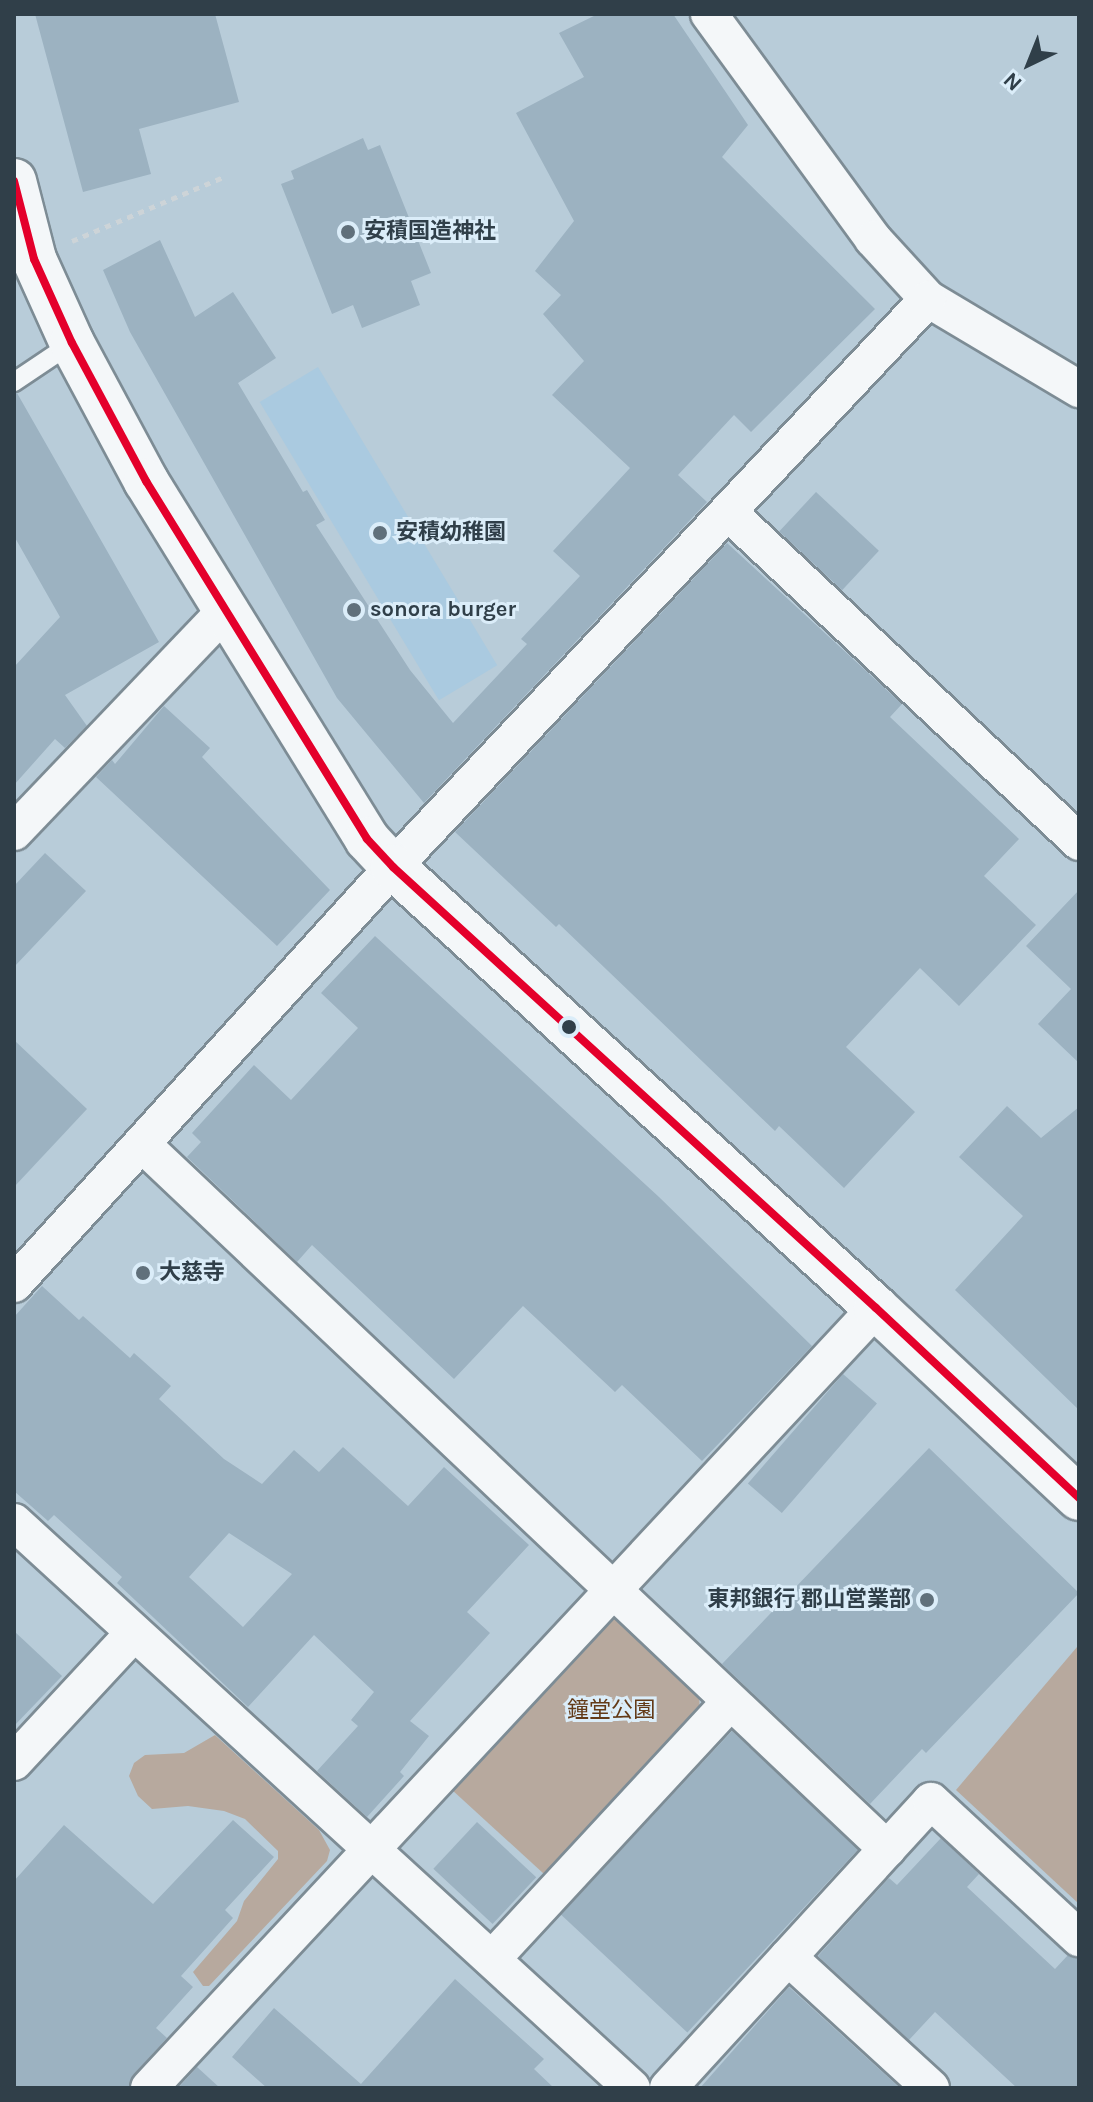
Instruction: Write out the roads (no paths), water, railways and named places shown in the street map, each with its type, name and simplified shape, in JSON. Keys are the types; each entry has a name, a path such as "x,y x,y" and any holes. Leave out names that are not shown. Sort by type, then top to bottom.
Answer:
{"main road":[{"path":"14,181 34,259 72,343 146,481 367,839 393,867 876,1308 1079,1498"}],"street":[{"path":"709,14 873,239 928,299 1079,389"},
{"path":"14,1284 393,867 928,299"},
{"path":"728,512 1079,842"},
{"path":"14,832 226,610"},
{"path":"142,1144 729,1703 887,1849"},
{"path":"149,2088 876,1308"},
{"path":"14,1522 632,2088"},
{"path":"14,1762 134,1633"},
{"path":"492,1959 729,1703"},
{"path":"668,2088 931,1801 1079,1938"},
{"path":"788,1957 931,2088"}],"lane":[{"path":"14,382 72,343"}],"place":[{"name":"安積国造神社","path":"348,232"},
{"name":"安積幼稚園","path":"380,533"},
{"name":"sonora burger","path":"354,610"},
{"name":"大慈寺","path":"143,1273"},
{"name":"東邦銀行 郡山営業部","path":"927,1600"}],"park label":[{"name":"鐘堂公園","path":"611,1711"}]}
